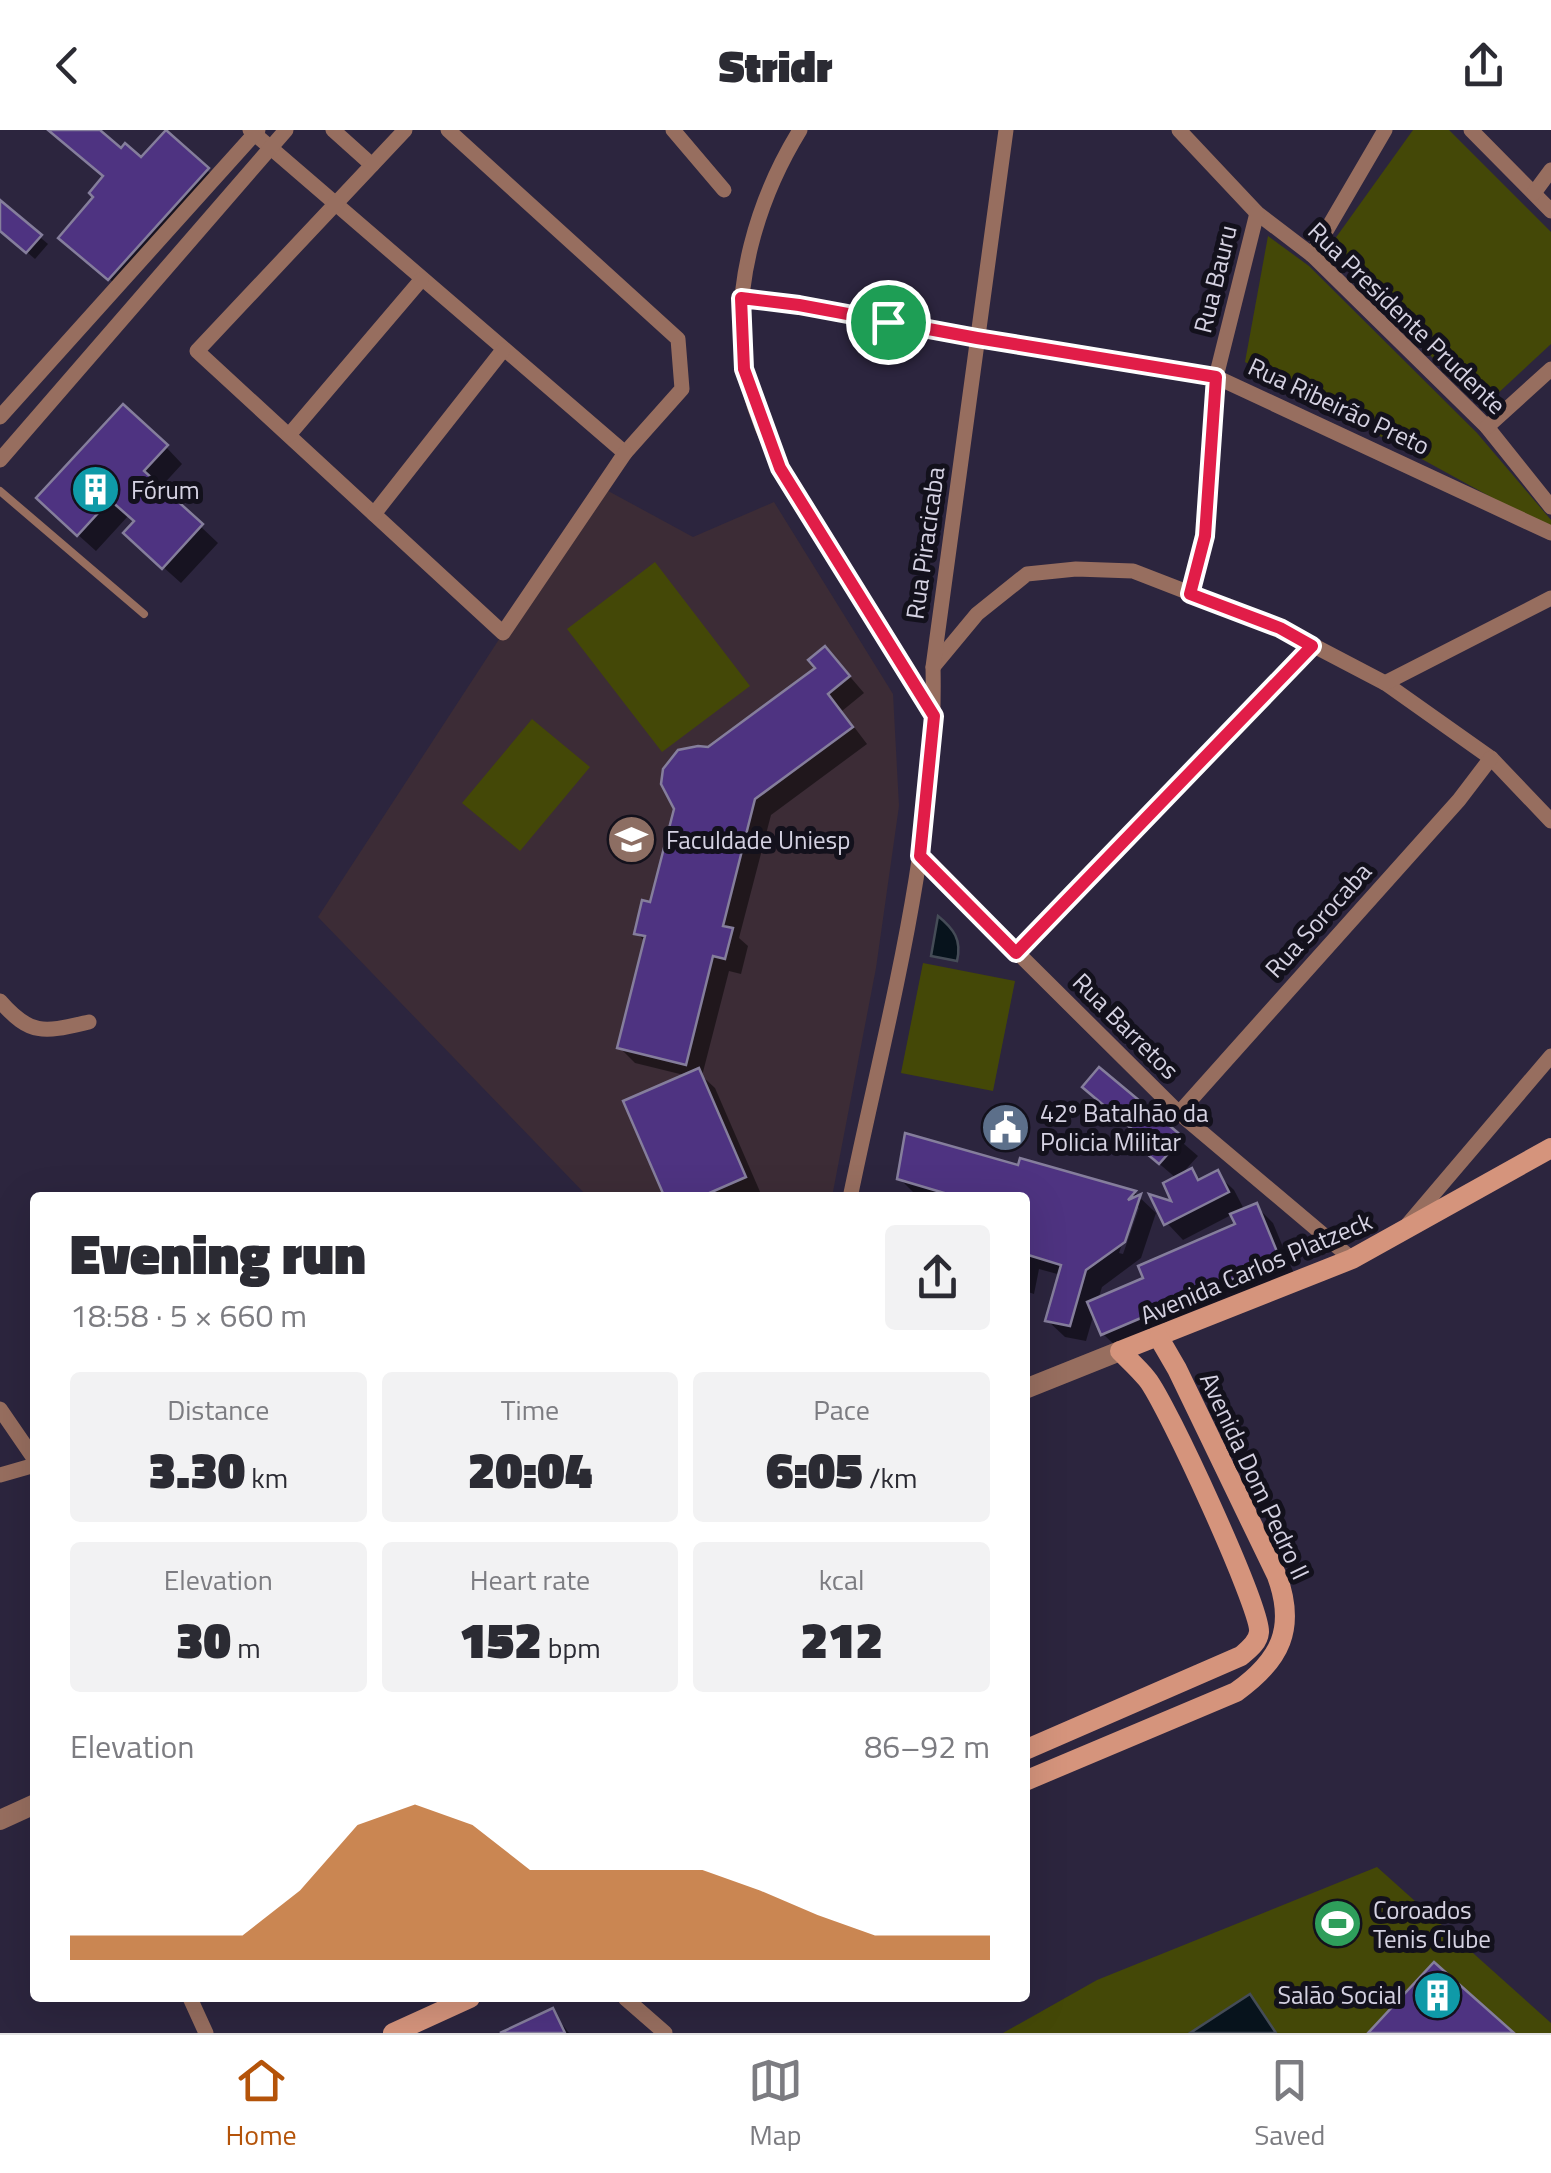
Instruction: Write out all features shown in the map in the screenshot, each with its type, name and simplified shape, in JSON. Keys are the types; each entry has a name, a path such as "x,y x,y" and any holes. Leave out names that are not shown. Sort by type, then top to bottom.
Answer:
{"main road":[{"name":"Avenida Carlos Platzeck","path":"1120,1351 1352,1259 1551,1148"},
{"name":"Avenida Dom Pedro II","path":"1030,1779 1236,1692 1260,1673 1281,1642 1287,1604 1277,1576 1159,1338"},
{"path":"1030,1748 1240,1656 1259,1632 1248,1589 1176,1434 1149,1381 1120,1351"},
{"path":"393,2033 461,2002"}],"street":[{"path":"0,460 286,130"},
{"path":"333,130 372,165"},
{"path":"405,130 197,351 503,633 624,454 682,389 678,339 448,130"},
{"path":"673,130 724,190"},
{"path":"800,130 779,164 759,218 741,298 744,369 780,468 934,716"},
{"name":"Rua Piracicaba","path":"851,1192 920,856 934,716 934,666 1006,130"},
{"name":"Rua Presidente Prudente","path":"1178,130 1257,213 1312,256 1486,427 1551,507"},
{"path":"1312,256 1385,130"},
{"path":"1471,130 1551,211"},
{"path":"0,417 254,131 334,206 624,454"},
{"path":"1534,193 1551,170"},
{"name":"Rua Bauru","path":"1190,594 1205,536 1216,377 1257,213"},
{"path":"289,435 422,280"},
{"name":"Rua Ribeirão Preto","path":"741,298 1216,377 1551,533"},
{"path":"76,333 93,350"},
{"path":"374,514 503,350"},
{"path":"1486,427 1551,369"},
{"path":"934,666 977,614 1028,574 1076,569 1133,571 1280,628 1384,683 1491,758 1551,822"},
{"path":"1384,683 1551,598"},
{"path":"1016,953 1312,646"},
{"name":"Rua Sorocaba","path":"1179,1114 1459,800 1491,758"},
{"name":"Rua Barretos","path":"920,856 1179,1114 1352,1259"},
{"path":"0,1001 20,1024 46,1032 88,1022"},
{"path":"1400,1234 1551,1056"},
{"name":"Avenida Carlos Platzeck","path":"1030,1387 1120,1351"},
{"path":"0,1409 30,1454"},
{"path":"0,1476 30,1464"},
{"path":"0,1820 30,1806"},
{"path":"192,2002 206,2033"},
{"path":"630,2002 665,2033"}],"lane":[{"path":"0,491 144,614"}],"shaded area":[{"path":"1413,130 1449,130 1551,232 1551,344 1482,408 1327,250"},
{"path":"1268,236 1309,266 1477,433 1551,520 1551,530 1245,362"},
{"name":"Faculdade Uniesp","path":"599,486 693,537 774,502 893,694 899,806 876,968 833,1192 583,1192 318,917"},
{"path":"655,562 750,686 662,752 567,629"},
{"path":"532,719 590,767 520,851 462,803"},
{"path":"938,916 955,936 957,961 931,956"},
{"path":"923,963 1015,981 993,1091 901,1073"},
{"name":"Coroados Tenis Clube","path":"1377,1867 1551,2023 1551,2033 1003,2033 1097,1980"},
{"path":"1250,1994 1276,2033 1190,2033"}],"building":[{"path":"48,130 100,130 121,148 125,143 141,157 166,130 209,168 108,280 58,238 93,197 89,193 103,176"},
{"path":"0,200 42,235 26,253 0,231"},
{"name":"Fórum","path":"123,404 168,445 144,471 203,524 162,569 123,533 134,521 110,500 77,536 36,498"},
{"path":"825,646 850,676 828,694 853,727 755,799 723,926 733,928 725,959 713,956 686,1065 617,1048 645,936 634,934 642,900 650,902 674,809 661,784 663,769 678,750 708,747 815,668 808,660"},
{"path":"1099,1067 1183,1137 1159,1164 1127,1137 1133,1130 1082,1087"},
{"path":"699,1068 746,1177 712,1192 662,1192 623,1101"},
{"path":"905,1133 1018,1165 1020,1158 1136,1191 1128,1200 1141,1194 1125,1242 1086,1270 1070,1326 1045,1321 1061,1265 1030,1256 1030,1192 941,1192 897,1179"},
{"path":"1192,1168 1198,1180 1218,1170 1229,1192 1164,1225 1149,1194 1171,1201 1163,1183"},
{"path":"1257,1203 1280,1259 1101,1335 1087,1302 1143,1278 1138,1266 1235,1224 1230,1214"},
{"name":"Salão Social","path":"1434,1962 1514,2033 1368,2033"},
{"path":"553,2008 565,2033 500,2033"}],"place":[{"name":"Fórum","path":"96,490"},
{"name":"Faculdade Uniesp","path":"631,840"},
{"name":"42º Batalhão da Policia Militar","path":"1005,1127"},
{"name":"Coroados Tenis Clube","path":"1338,1924"},
{"name":"Salão Social","path":"1437,1995"}],"route":[{"path":"741,298 888,322 1216,377 1205,536 1190,594 1280,628 1312,646 1016,953 920,856 934,716 780,468 744,369 741,298"}]}
